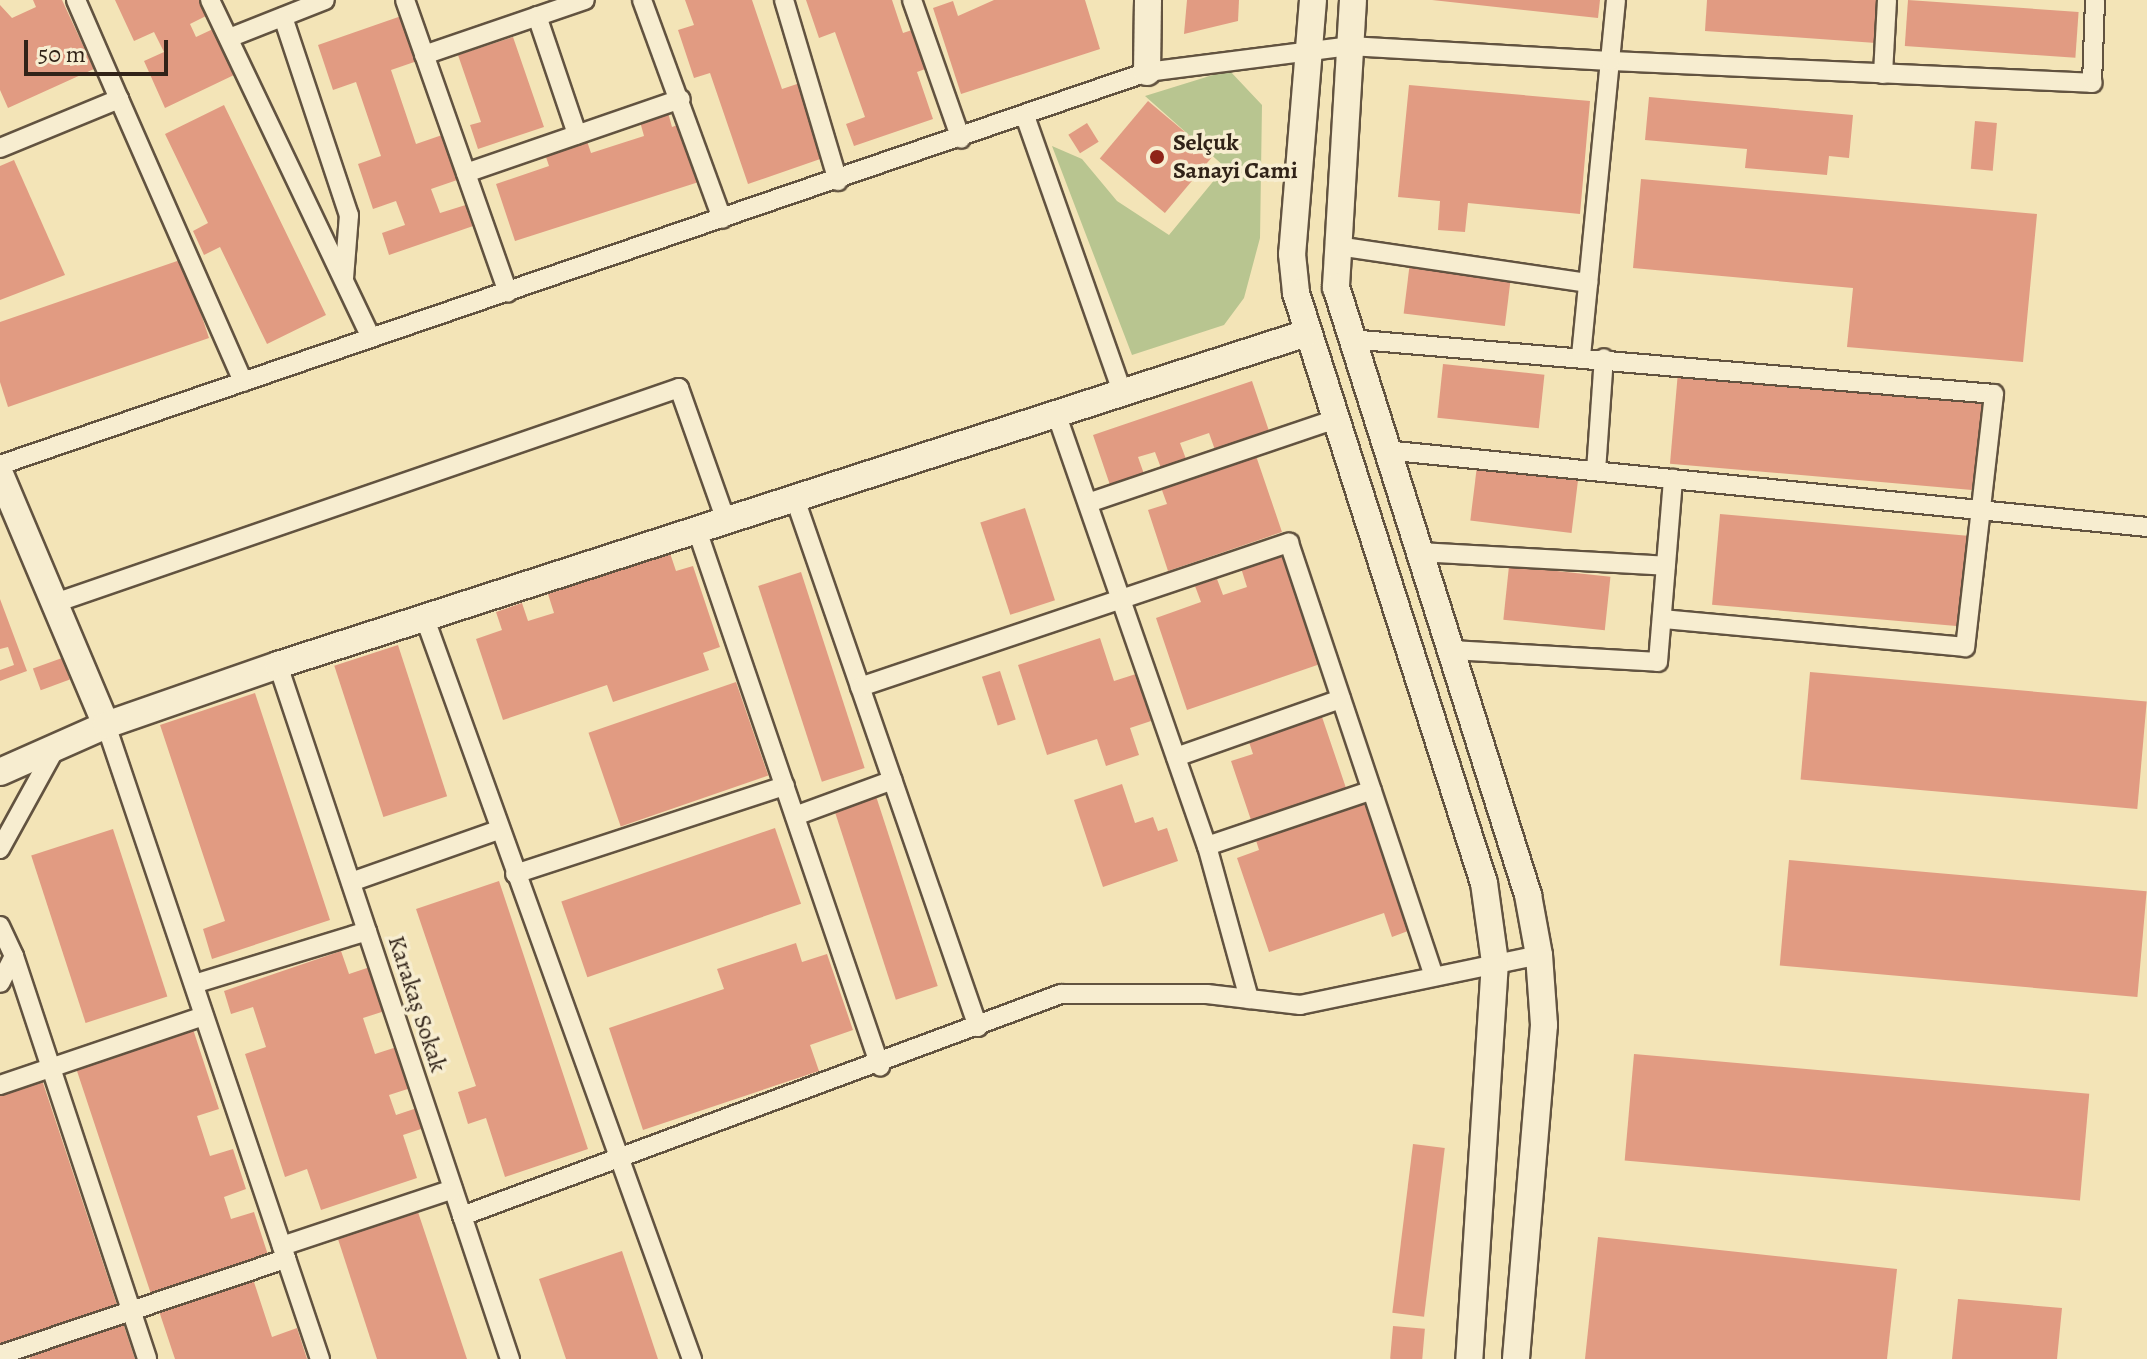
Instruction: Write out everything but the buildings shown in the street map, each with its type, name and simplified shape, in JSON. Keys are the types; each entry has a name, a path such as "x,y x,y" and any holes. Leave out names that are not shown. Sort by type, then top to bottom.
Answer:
{"street":[{"path":"76,0 243,382"},
{"path":"210,0 371,338"},
{"path":"229,38 325,0"},
{"path":"405,0 508,292"},
{"path":"424,55 584,0"},
{"path":"642,0 681,99 722,219"},
{"path":"784,0 838,181"},
{"path":"912,0 961,139"},
{"path":"1147,72 1148,0"},
{"path":"1313,0 1292,254 1307,333 1333,420 1484,883 1495,962 1469,1359"},
{"path":"1353,0 1336,287 1349,339 1452,650 1539,955 1544,1025 1516,1359"},
{"path":"1581,356 1616,0"},
{"path":"1883,74 1887,0"},
{"path":"0,465 961,139 1147,72 1308,47 1349,46 2092,83 2095,0"},
{"path":"537,16 577,134"},
{"path":"283,17 349,215 344,281"},
{"path":"0,148 119,99"},
{"path":"466,173 681,99"},
{"path":"1025,116 1122,392"},
{"path":"1337,246 1588,283"},
{"path":"0,772 106,725 278,665 696,527 1307,333"},
{"path":"1349,339 1581,356 1994,394 1965,647 1662,619"},
{"path":"1596,471 1604,358"},
{"path":"55,603 679,388 725,518"},
{"path":"1056,413 1207,846 1249,999"},
{"path":"1088,503 1333,420"},
{"path":"1385,450 2147,527"},
{"path":"0,474 106,725 320,1359"},
{"path":"1452,650 1658,662 1673,479"},
{"path":"794,496 978,1027"},
{"path":"696,527 880,1066"},
{"path":"860,687 1120,597 1289,543 1434,976"},
{"path":"1419,552 1666,566"},
{"path":"424,616 616,1161 692,1359"},
{"name":"Karakaş Sokak","path":"278,665 510,1359"},
{"path":"1176,757 1341,699"},
{"path":"0,849 58,744"},
{"path":"795,816 893,780"},
{"path":"515,874 785,786"},
{"path":"1207,846 1372,790"},
{"path":"351,882 499,830"},
{"path":"0,926 14,956 147,1359"},
{"path":"194,984 367,931"},
{"path":"462,1216 880,1066 1061,994 1249,999 1300,1005 1539,955"},
{"path":"0,983 14,956"},
{"path":"0,1085 204,1016"},
{"path":"0,1355 131,1311 453,1189"}],"green space":[{"path":"1229,70 1262,105 1260,238 1244,298 1224,325 1132,355 1052,146 1082,159 1117,201 1169,235 1225,167 1145,96"}],"place":[{"name":"Selçuk Sanayi Cami","path":"1157,157"}]}
